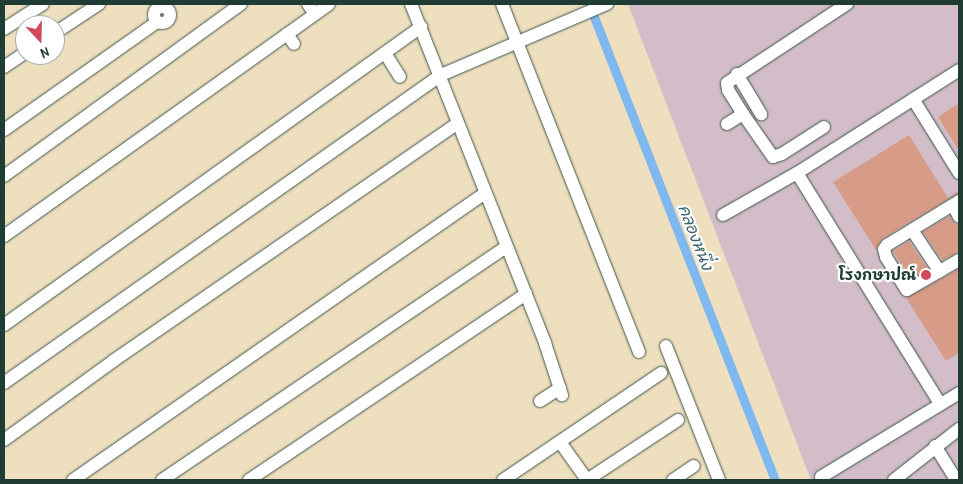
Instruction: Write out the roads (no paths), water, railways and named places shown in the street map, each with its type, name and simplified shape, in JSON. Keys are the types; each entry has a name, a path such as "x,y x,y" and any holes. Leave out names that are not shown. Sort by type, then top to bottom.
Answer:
{"street":[{"path":"4,30 43,4"},
{"path":"65,26 99,4"},
{"path":"4,176 241,4"},
{"path":"4,236 290,39 311,9 329,4"},
{"path":"412,4 526,294 561,391 540,402"},
{"path":"502,4 639,352"},
{"path":"4,383 441,75 607,4"},
{"path":"824,127 774,157 743,114 727,86 730,79 737,74 847,4"},
{"path":"4,130 158,22 154,18 155,10 162,6 174,7"},
{"path":"4,325 421,27"},
{"path":"385,53 400,77"},
{"path":"4,67 15,60"},
{"path":"724,215 797,173 959,70"},
{"path":"737,74 761,114"},
{"path":"913,100 959,172"},
{"path":"727,124 743,114"},
{"path":"4,440 113,361 458,123"},
{"path":"797,173 940,404"},
{"path":"72,480 485,193"},
{"path":"959,217 956,203 884,249 886,257 905,289 910,290 959,260"},
{"path":"912,230 940,272"},
{"path":"162,480 506,247"},
{"path":"249,480 526,294"},
{"path":"666,346 718,480"},
{"path":"503,480 661,373"},
{"path":"821,477 959,393"},
{"path":"560,442 594,479 678,420"},
{"path":"894,480 959,429"},
{"path":"935,446 956,480"},
{"path":"673,480 694,466"}],"waterway":[{"name":"คลองหนึ่ง","path":"589,4 775,480"}],"place":[{"name":"โรงกษาปณ์","path":"926,275"}]}
